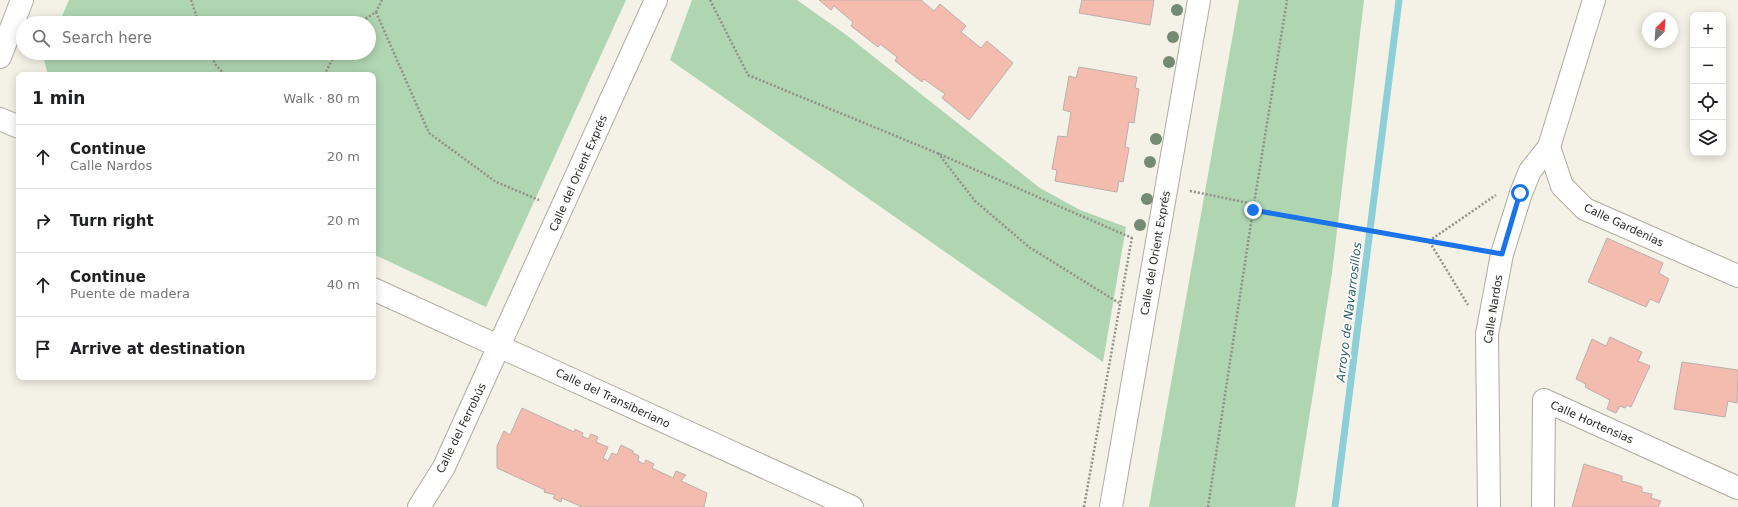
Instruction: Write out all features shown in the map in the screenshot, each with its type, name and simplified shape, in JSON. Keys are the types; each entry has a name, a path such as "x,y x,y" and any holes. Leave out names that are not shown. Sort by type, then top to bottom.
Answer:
{"street":[{"path":"0,57 22,0"},
{"name":"Calle del Orient Exprés","path":"500,346 656,0"},
{"name":"Calle del Orient Exprés","path":"1111,507 1199,0"},
{"path":"1549,147 1594,0"},
{"path":"0,119 16,126"},
{"name":"Calle Nardos","path":"1489,507 1487,334 1502,254 1520,193 1530,171 1549,147"},
{"name":"Calle Gardenias","path":"1549,147 1562,186 1585,209 1738,276"},
{"name":"Calle del Transiberiano","path":"376,289 852,507"},
{"name":"Calle del Ferrobús","path":"419,507 444,467 500,346"},
{"name":"Calle Hortensias","path":"1543,507 1544,400 1738,488"}],"path":[{"path":"191,0 197,16"},
{"path":"370,16 376,12 382,0"},
{"path":"710,0 748,75 937,153 1132,238"},
{"path":"1208,507 1253,210 1288,0"},
{"path":"376,12 429,132 496,182 561,210"},
{"path":"214,60 222,72"},
{"path":"326,72 332,60"},
{"path":"937,153 975,201 1029,248 1119,303"},
{"path":"1166,187 1254,204"},
{"path":"1429,241 1498,193"},
{"path":"1253,210 1502,254"},
{"path":"1429,241 1487,334"}],"green space":[{"path":"69,0 626,0 486,307 376,255 376,72 47,72 44,60 376,60 376,16 62,16"},
{"path":"692,0 797,0 845,34 1040,188 1080,210 1126,227 1103,362 670,60"},
{"path":"1239,0 1364,0 1332,273 1295,507 1149,507"}],"building":[{"path":"819,0 921,0 934,11 940,4 966,26 961,32 981,48 987,41 1013,63 969,120 942,98 945,94 924,79 922,82 895,61 897,57 880,44 878,47 851,26 853,22 834,6 831,10"},
{"path":"1082,0 1154,0 1150,25 1079,13"},
{"path":"1079,67 1137,77 1135,88 1139,89 1134,123 1129,122 1125,147 1129,148 1123,182 1119,181 1117,192 1055,181 1057,170 1052,169 1058,136 1067,137 1071,112 1063,110 1069,76 1076,78"},
{"path":"1607,238 1663,263 1659,273 1669,279 1659,303 1650,299 1646,307 1588,282"},
{"path":"1610,337 1642,352 1638,361 1650,366 1631,407 1627,405 1625,408 1620,406 1616,413 1607,409 1610,400 1585,387 1586,384 1576,379 1592,339 1606,346"},
{"path":"1682,362 1738,370 1737,403 1728,401 1725,417 1674,409"},
{"path":"522,408 574,432 575,429 583,433 582,436 588,439 591,434 598,437 596,442 608,447 603,458 608,461 612,453 617,455 621,445 639,456 638,461 644,464 646,460 654,464 652,468 673,478 676,471 686,475 681,481 707,493 704,507 582,507 562,498 561,502 553,498 555,495 544,492 545,490 497,468 497,446 504,431 510,435"},
{"path":"1584,464 1622,476 1622,481 1642,487 1642,492 1652,494 1651,498 1661,501 1658,507 1572,507"}],"waterway":[{"name":"Arroyo de Navarrosillos","path":"1335,507 1399,0"}],"route":[{"path":"1253,210 1502,254 1520,193"}]}
